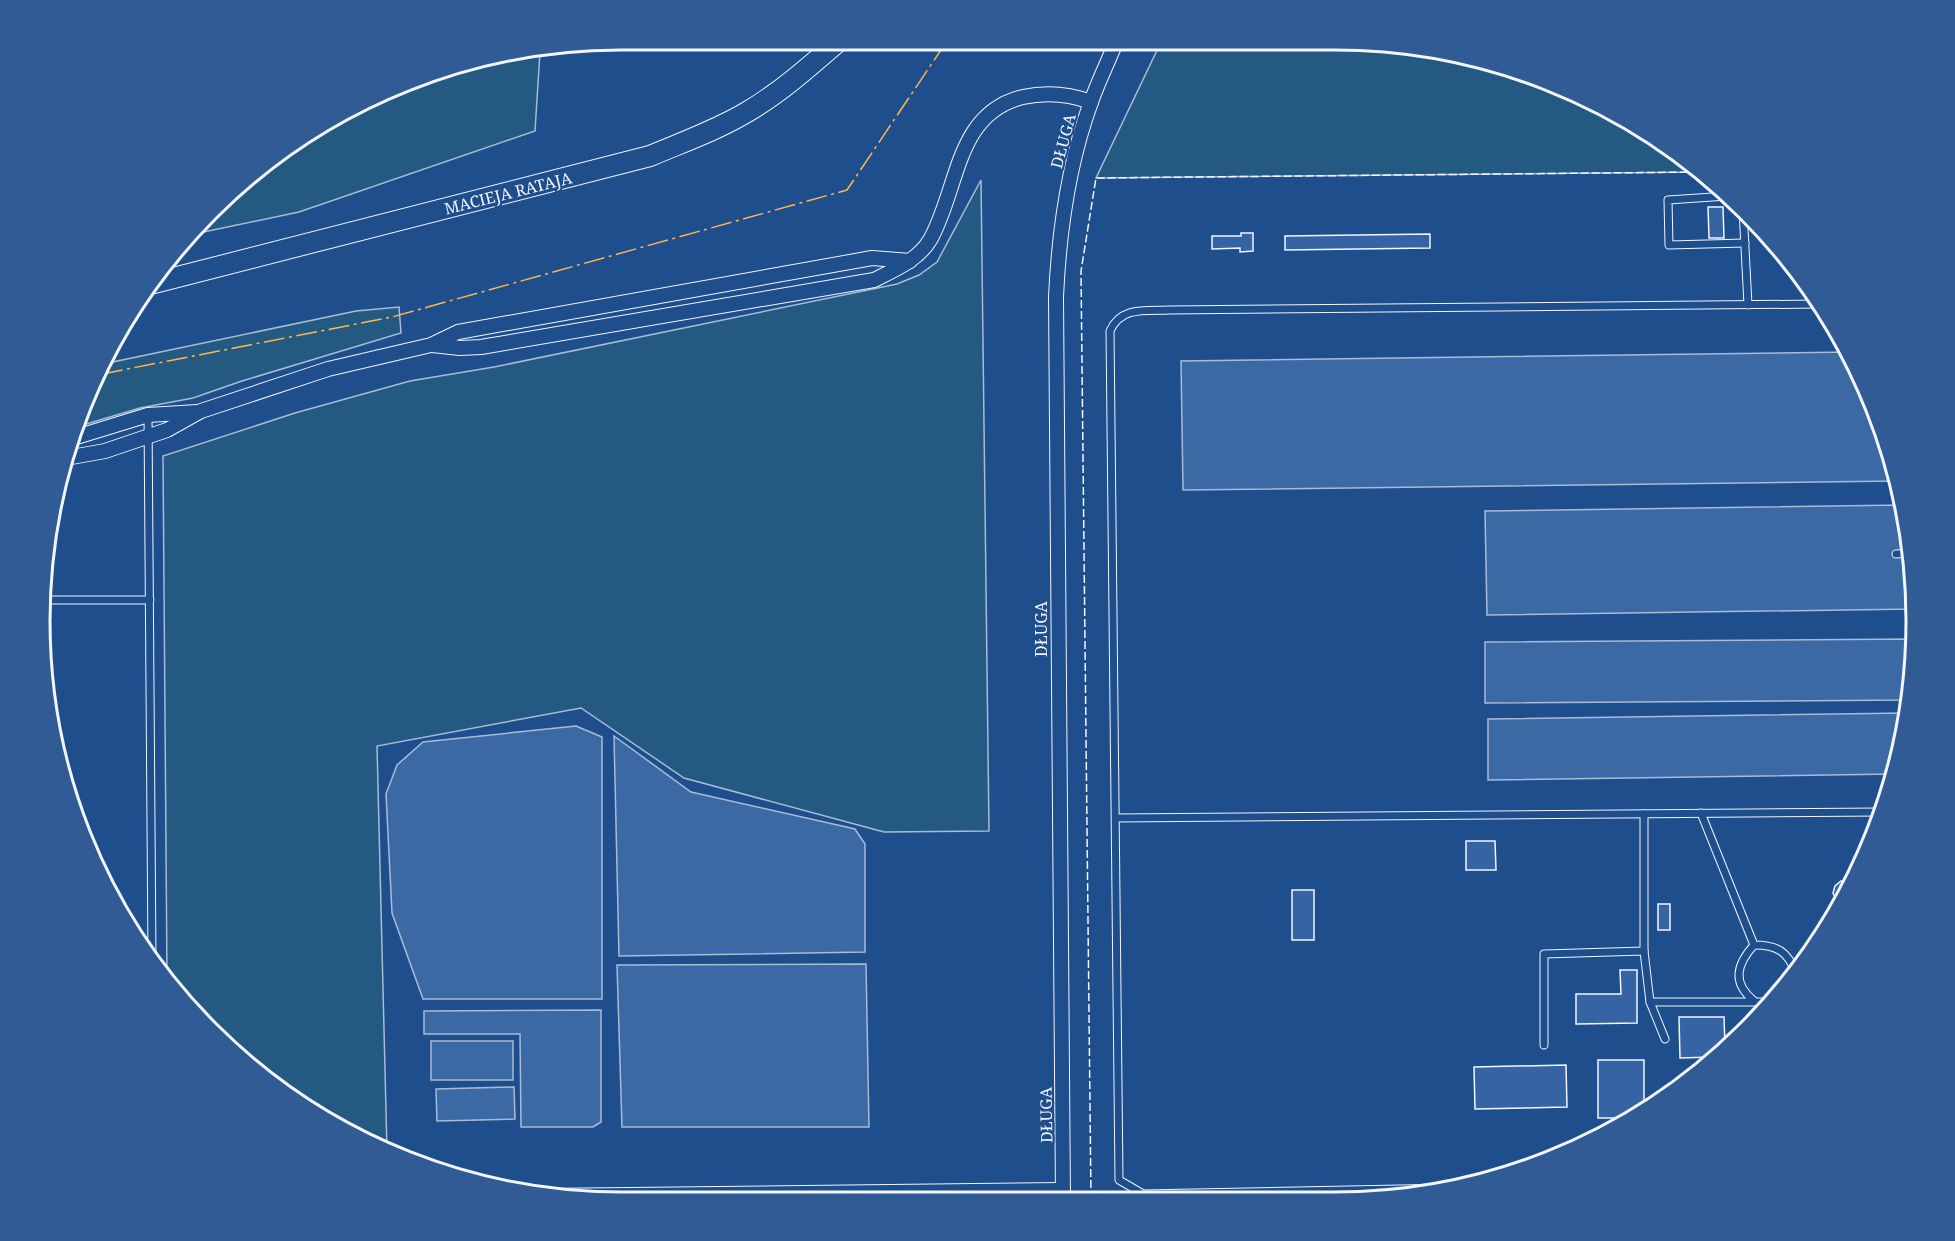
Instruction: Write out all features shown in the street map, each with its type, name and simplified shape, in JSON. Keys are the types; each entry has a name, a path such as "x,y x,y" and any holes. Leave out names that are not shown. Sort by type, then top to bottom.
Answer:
{"main road":[{"name":"MACIEJA RATAJA","path":"161,281 650,156 747,112 794,80 828,50"}],"street":[{"name":"DŁUGA","path":"1106,50 1106,66"},
{"name":"DŁUGA","path":"1063,1192 1056,297 1058,248 1075,155 1091,102 1112,50"},
{"path":"431,345 460,348 481,347 874,280 910,261 929,242 972,132 987,114 1009,101 1032,95 1074,96 1091,102"},
{"path":"74,457 105,451 168,430 201,411 328,369 431,345 458,332 872,258 910,261"},
{"path":"80,436 148,415 201,411"}],"lane":[{"path":"1717,197 1668,200 1669,246 1745,243"},
{"path":"1744,223 1748,305"},
{"path":"1140,1192 1119,1180 1110,331 1115,320 1130,312 1169,310 1810,304"},
{"path":"148,415 152,946"},
{"path":"1896,554 1902,554"},
{"path":"51,600 150,600"},
{"path":"1116,818 1872,812"},
{"path":"1701,813 1754,945"},
{"path":"1644,814 1644,951 1650,1002 1665,1039"},
{"path":"1754,1002 1744,993 1738,982 1745,955 1754,945 1770,945 1783,952 1792,963"},
{"path":"1544,1045 1544,954 1644,951"},
{"path":"1650,1002 1759,1002"},
{"path":"1246,1192 1379,1189"}],"shaded area":[{"path":"1157,50 1372,51 1446,60 1518,80 1587,108 1652,146 1688,172 1096,178"},
{"path":"540,55 535,131 299,212 202,232 244,191 273,167 335,126 368,108 437,80 509,60"},
{"path":"981,180 989,831 884,832 684,778 581,708 377,746 387,1141 335,1115 303,1095 244,1050 191,997 167,968 163,456 295,413 410,381 494,367 897,284 919,275 937,262"},
{"path":"399,307 401,333 193,398 140,408 85,425 111,362 356,311"},
{"path":"1838,352 1862,402 1888,481 1183,490 1181,361"},
{"path":"1894,505 1901,546 1905,609 1487,615 1485,511"},
{"path":"1905,639 1900,700 1485,703 1485,642"},
{"path":"1898,713 1884,774 1488,780 1488,719"},
{"path":"576,726 602,737 602,999 423,999 392,913 386,794 397,765 423,742"},
{"path":"614,736 691,792 855,829 865,844 865,952 619,956"},
{"path":"866,964 869,1127 622,1127 617,965"},
{"path":"601,1010 601,1122 593,1127 521,1127 520,1034 424,1034 424,1011"},
{"path":"431,1041 513,1041 513,1080 431,1080"},
{"path":"514,1087 515,1119 437,1121 436,1089"}],"building":[{"path":"1708,207 1723,207 1724,238 1709,238"},
{"path":"1241,233 1253,233 1253,251 1240,252 1240,248 1212,249 1212,236 1241,236"},
{"path":"1430,234 1430,248 1285,250 1285,236"},
{"path":"1466,841 1495,841 1496,870 1466,870"},
{"path":"1843,881 1834,896 1833,893 1835,886"},
{"path":"1292,890 1314,890 1314,940 1292,940"},
{"path":"1658,904 1670,904 1670,930 1658,930"},
{"path":"1620,970 1637,970 1637,1023 1576,1024 1576,994 1621,994"},
{"path":"1679,1017 1724,1017 1725,1037 1711,1050 1702,1057 1680,1058"},
{"path":"1598,1060 1644,1060 1644,1100 1614,1118 1598,1118"},
{"path":"1566,1065 1567,1107 1475,1109 1474,1067"}],"fence":[{"path":"1091,1192 1081,271 1096,178 1688,172"}],"power":[{"path":"106,373 392,317 847,190 941,50"}]}
